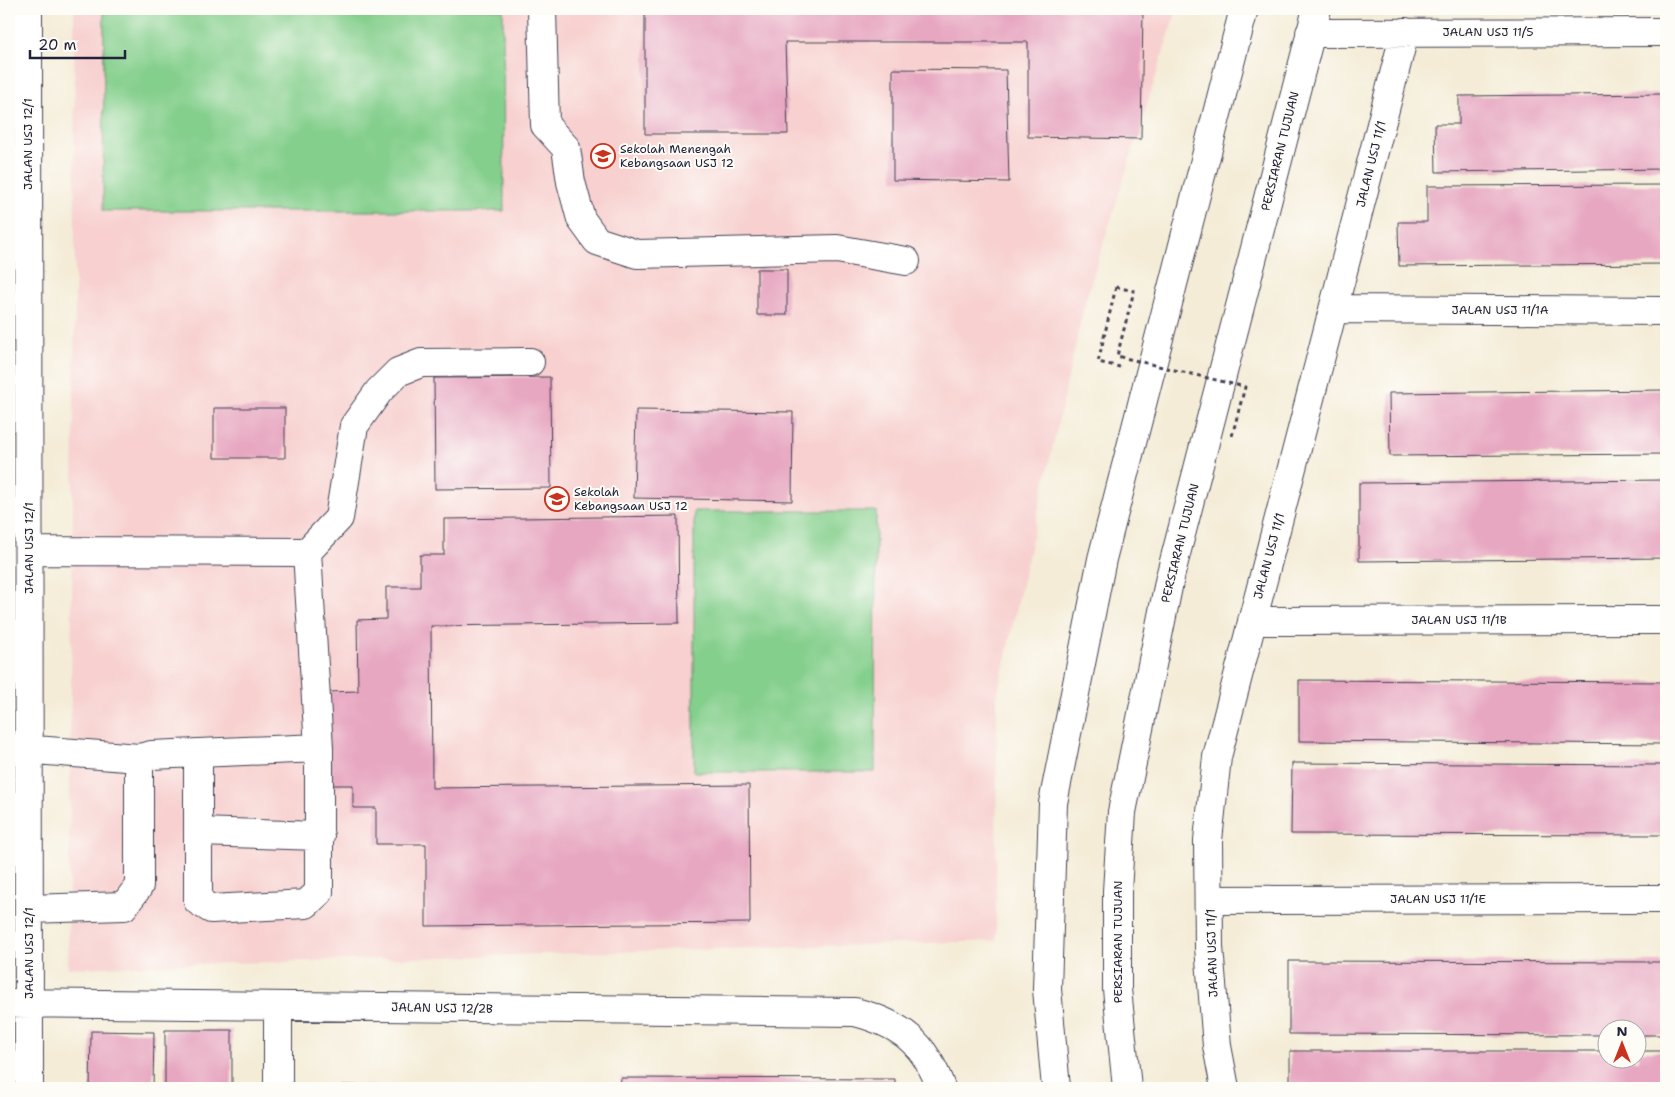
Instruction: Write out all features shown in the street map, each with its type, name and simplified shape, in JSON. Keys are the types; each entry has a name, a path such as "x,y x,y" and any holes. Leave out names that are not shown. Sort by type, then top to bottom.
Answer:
{"street":[{"name":"JALAN USJ 12/1","path":"28,9 18,255 19,503 29,551 19,748 29,910 19,1004 29,1088"},
{"path":"542,9 545,125 566,148 570,182 580,219 597,241 637,254 837,249 906,261"},
{"path":"1056,1088 1047,989 1053,803 1102,559 1244,9"},
{"name":"JALAN USJ 11/5","path":"1313,21 1405,32 1666,32"},
{"name":"PERSIARAN TUJUAN","path":"1127,1088 1117,988 1117,891 1122,812 1170,577 1313,21"},
{"name":"JALAN USJ 11/1","path":"1224,1088 1217,1046 1209,947 1208,840 1217,757 1405,32"},
{"name":"JALAN USJ 11/1A","path":"1334,309 1666,311"},
{"path":"198,753 198,901 211,910 306,904 318,892 320,836 318,748 307,552 338,518 354,426 379,391 398,372 421,363 530,362"},
{"path":"29,551 307,552"},
{"name":"JALAN USJ 11/1B","path":"1252,621 1666,620"},
{"path":"19,748 139,758 151,755 318,748"},
{"path":"29,910 124,906 139,886 139,758"},
{"path":"198,832 320,836"},
{"name":"JALAN USJ 11/1E","path":"1210,900 1666,899"},
{"name":"JALAN USJ 12/2B","path":"19,1004 855,1012 880,1019 905,1032 924,1054 942,1088"},
{"path":"278,1006 278,1088"}],"path":[{"path":"1150,375 1098,362 1116,287 1134,291 1117,356 1244,387 1232,436"}],"shaded area":[{"name":"Sekolah Kebangsaan USJ 12","path":"74,9 1177,9 1085,302 997,696 996,941 68,968 75,302"}],"green space":[{"path":"104,9 503,9 504,211 103,211"},
{"path":"694,511 876,511 875,772 694,772"}],"building":[{"path":"645,9 1143,9 1141,139 1028,137 1028,42 785,42 788,134 645,134"},
{"path":"893,69 1006,70 1009,182 893,180"},
{"path":"1666,94 1666,169 1436,172 1435,124 1459,124 1459,96"},
{"path":"1666,185 1666,264 1399,266 1398,222 1427,222 1427,186"},
{"path":"757,269 787,269 787,315 757,315"},
{"path":"550,377 551,488 435,489 434,378"},
{"path":"1666,390 1666,454 1390,456 1389,393"},
{"path":"214,408 285,408 285,458 214,458"},
{"path":"636,410 793,412 792,501 634,498"},
{"path":"1666,480 1666,558 1359,561 1359,483"},
{"path":"678,516 679,623 431,626 432,788 749,785 750,923 426,926 426,844 376,844 376,808 353,808 353,785 329,785 328,692 358,691 357,620 386,619 386,587 420,587 420,555 444,555 444,519"},
{"path":"1299,680 1666,682 1666,744 1299,741"},
{"path":"1292,763 1666,765 1666,835 1291,834"},
{"path":"1289,961 1666,962 1666,1035 1648,1035 1648,1020 1598,1020 1598,1035 1289,1034"},
{"path":"165,1030 232,1030 232,1088 165,1088"},
{"path":"91,1031 154,1032 153,1088 90,1088"},
{"path":"1290,1051 1598,1051 1598,1070 1648,1070 1648,1051 1666,1051 1666,1088 1290,1088"},
{"path":"621,1078 895,1079 895,1088 620,1088"},
{"path":"343,1085 438,1087 438,1088 343,1088"}],"place":[{"name":"Sekolah Menengah Kebangsaan USJ 12","path":"603,156"},
{"name":"Sekolah Kebangsaan USJ 12","path":"557,499"}]}
